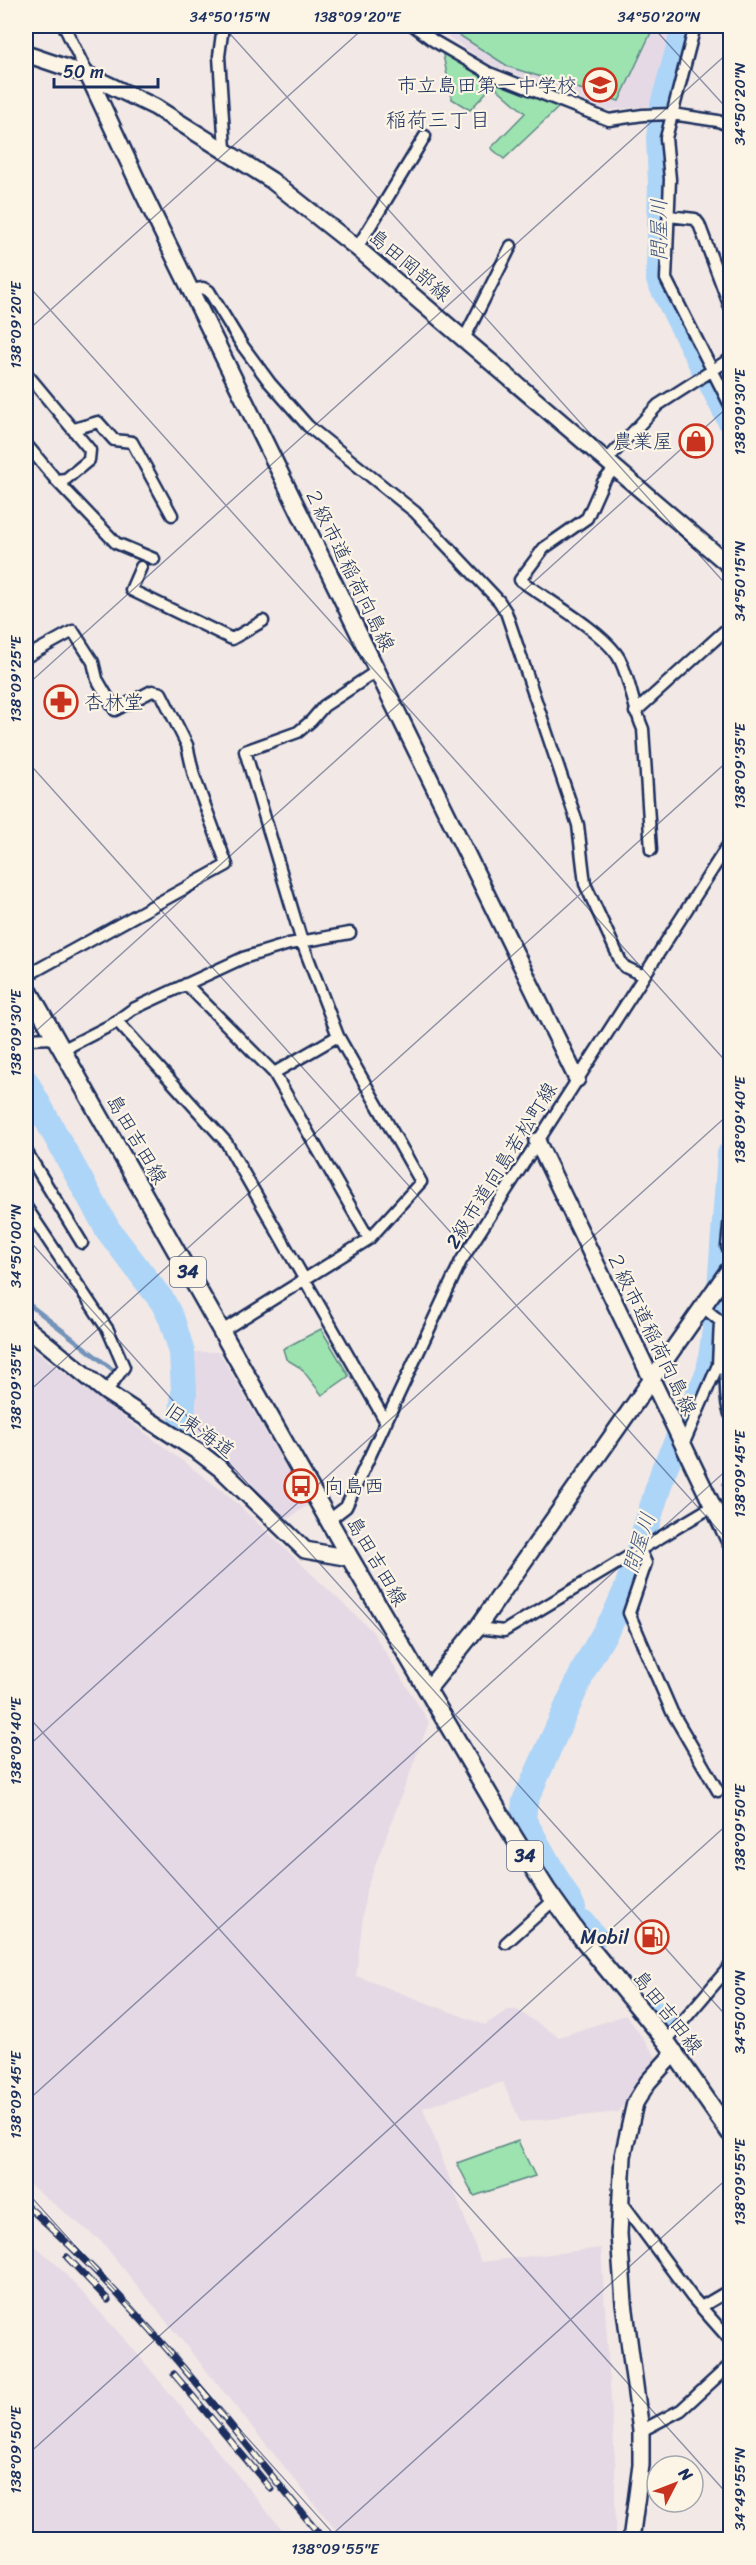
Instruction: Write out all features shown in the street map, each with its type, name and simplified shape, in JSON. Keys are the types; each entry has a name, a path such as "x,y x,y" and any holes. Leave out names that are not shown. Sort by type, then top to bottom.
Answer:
{"main road":[{"name":"島田吉田線","path":"26,986 350,1558 512,1834 554,1900 671,2047 730,2133"}],"street":[{"path":"64,26 88,75"},
{"path":"223,26 219,56 225,149"},
{"path":"414,26 434,41 489,73 609,120 672,114 718,120 730,126"},
{"path":"694,26 666,138 670,178 666,279 730,405"},
{"name":"島田岡部線","path":"26,54 88,75 156,107 271,180 357,248 730,566"},
{"name":"２級市道稲荷向島線","path":"88,75 190,290 577,1079"},
{"path":"357,248 424,136"},
{"path":"669,216 695,219 699,224 730,307"},
{"path":"464,339 511,246"},
{"path":"190,290 203,288 209,291 242,345 270,383 308,426 415,512 499,601 506,612 578,825 585,884 621,962 625,967 644,976"},
{"path":"651,850 643,729 635,712 620,660 613,649 592,631 520,580 544,548 586,518 611,464 658,405 730,359"},
{"path":"26,373 90,450 89,460 66,479 56,480"},
{"path":"74,429 98,422 114,440 132,442 172,515"},
{"path":"26,444 56,480 116,543 154,560"},
{"path":"141,567 131,590 232,639 263,621"},
{"path":"635,712 730,626"},
{"path":"26,657 73,632 93,662 97,679 115,710 152,690 160,693 187,745 194,776 227,866 26,976"},
{"path":"222,1331 369,1239 422,1182 338,1036 302,942 245,751 298,732 324,706 377,672"},
{"name":"2級市道向島若松町線","path":"329,1520 346,1507 461,1261 730,842"},
{"path":"26,1039 58,1044 117,1021 133,1010 243,958 302,942 350,933"},
{"path":"186,984 274,1073 369,1239"},
{"path":"117,1021 226,1142 386,1422"},
{"path":"274,1073 338,1036"},
{"name":"２級市道稲荷向島線","path":"537,1141 730,1542"},
{"path":"26,1151 30,1167 82,1243"},
{"path":"26,1207 108,1329 124,1367 106,1392"},
{"path":"730,1216 727,1247 730,1252"},
{"path":"428,1689 477,1628 730,1268"},
{"path":"683,1446 718,1365 720,1321 703,1307"},
{"name":"旧東海道","path":"26,1327 106,1392 215,1464 305,1550 350,1558"},
{"path":"719,1349 725,1363 727,1405 730,1413"},
{"path":"730,1484 730,1522"},
{"path":"477,1628 504,1631 713,1506"},
{"path":"640,1550 646,1563 629,1613 672,1712 718,1791"},
{"path":"506,1943 554,1900"},
{"path":"631,2540 641,2465 642,2431 624,2303 619,2234 622,2156 635,2103 671,2047 730,1966"},
{"path":"620,2201 701,2307 730,2340"},
{"path":"701,2307 730,2290"},
{"path":"642,2431 681,2410 730,2364"}],"shaded area":[{"name":"市立島田第一中学校","path":"433,26 682,26 649,106 608,110 487,63"},
{"path":"26,1344 228,1495 372,1631 429,1722 366,1890 356,1976 485,2025 507,2010 517,2010 559,2037 626,2015 656,2057 619,2112 520,2122 503,2082 423,2108 481,2262 601,2248 615,2461 615,2539 343,2539 101,2241 26,2182"},
{"path":"191,1352 219,1352 308,1505 286,1520 226,1463 186,1431"},
{"path":"26,2238 55,2263 129,2344 290,2539 26,2539"}],"green space":[{"name":"市立島田第一中学校","path":"445,26 654,26 619,101 509,67"},
{"path":"445,52 554,103 558,108 504,159 491,148 525,113 493,85 470,110 452,99 443,55"},
{"path":"321,1329 349,1376 322,1395 301,1368 286,1359 283,1349"},
{"path":"518,2141 535,2176 474,2196 457,2163"}],"waterway":[{"name":"問屋川","path":"685,26 663,105 659,138 661,183 659,280 730,420"},
{"path":"26,1082 108,1230 163,1302 172,1320 182,1352 184,1392 181,1428"},
{"name":"問屋川","path":"573,1908 523,1819 525,1801 586,1665 615,1615 627,1588 664,1469 709,1372 719,1301 730,1154"},
{"path":"26,1302 112,1369"},
{"name":"問屋川","path":"583,1923 594,1937"},
{"name":"問屋川","path":"656,2013 664,2022"}],"railway":[{"path":"26,2205 67,2243 145,2324 218,2409 324,2540"},
{"path":"67,2257 108,2300"},
{"path":"174,2374 271,2489"}],"place":[{"name":"市立島田第一中学校","path":"600,85"},
{"name":"農業屋","path":"696,441"},
{"name":"杏林堂","path":"61,702"},
{"name":"向島西","path":"301,1486"},
{"name":"Mobil","path":"652,1937"}],"district":[{"name":"稲荷三丁目","path":"438,120"}]}
